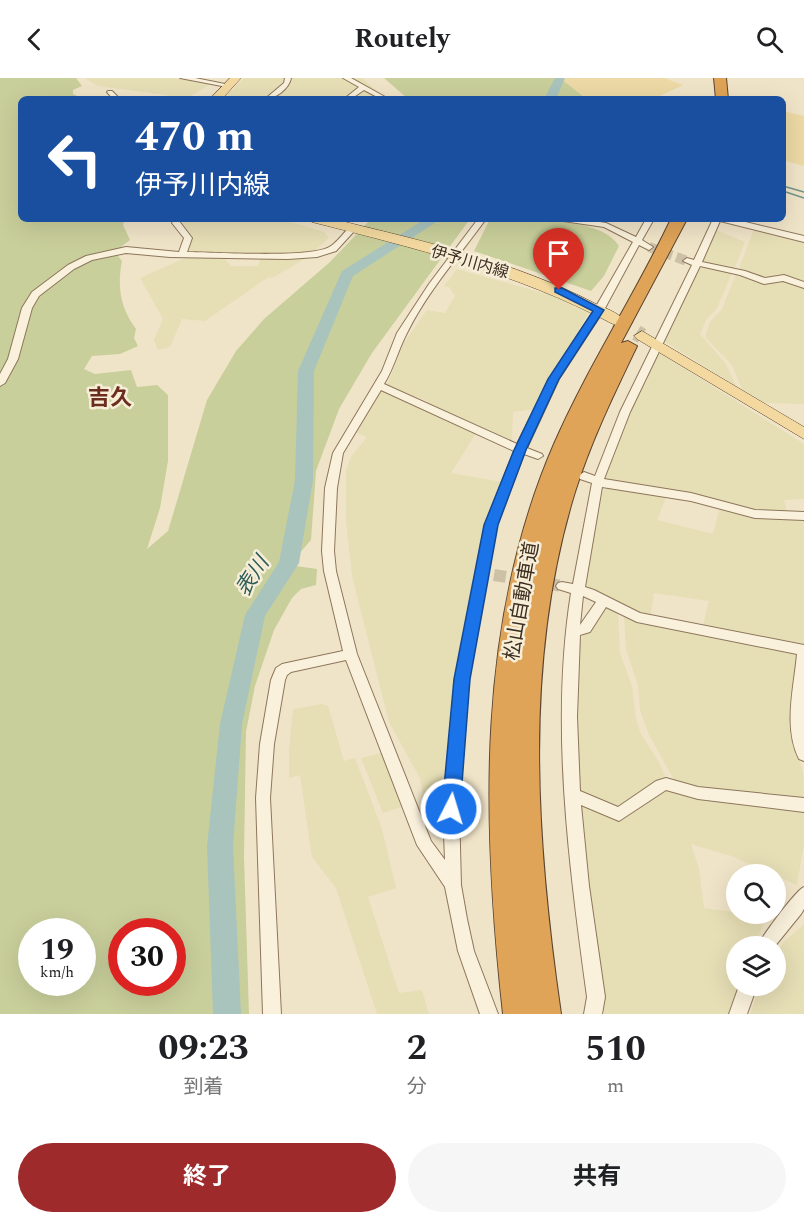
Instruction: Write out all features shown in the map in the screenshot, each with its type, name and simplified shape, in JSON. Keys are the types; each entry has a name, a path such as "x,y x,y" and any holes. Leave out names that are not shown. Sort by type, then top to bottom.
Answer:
{"highway":[{"path":"710,78 710,96"},
{"path":"720,78 722,96"},
{"name":"松山自動車道","path":"536,1013 513,965 504,888 502,801 504,713 512,634 524,572 540,509 567,438 592,381 676,222"},
{"name":"松山自動車道","path":"536,1013 525,804 526,714 532,637 543,576 558,513 579,451 609,384 690,222"}],"main road":[{"path":"219,96 232,81"},
{"name":"伊予川内線","path":"328,222 529,278 616,320"},
{"path":"649,340 804,435"}],"street":[{"path":"183,78 232,81"},
{"path":"272,96 284,87 288,78"},
{"path":"346,78 380,96"},
{"path":"351,96 362,88"},
{"path":"110,92 114,96"},
{"path":"163,225 175,222"},
{"path":"180,222 188,237 182,254"},
{"path":"453,885 425,845 350,654 330,571 328,551 332,488 338,453 378,385 402,333 452,255 480,222"},
{"path":"584,222 606,225 649,247"},
{"path":"489,1014 466,951 453,885 451,809 462,679 488,574 491,525 520,450 554,379 599,310 648,222"},
{"path":"593,1014 596,997 573,795 570,713 572,632 576,589 598,481 649,340 698,264 716,222"},
{"path":"735,222 804,240"},
{"path":"0,383 13,359 27,308 40,288 71,267 107,253 142,250 182,254 288,256 322,253 336,247 355,229"},
{"path":"687,261 735,271 764,281 784,278 804,285"},
{"path":"378,385 428,405 446,417 538,456"},
{"path":"584,476 598,481 668,492 755,514 804,516"},
{"path":"562,586 576,589 622,612 653,621 804,651 797,732 804,756"},
{"path":"572,632 585,629 603,601"},
{"path":"272,1014 263,798 267,744 278,680 281,672 287,669 350,654"},
{"path":"573,795 619,814 661,785 666,784 698,793 804,805"},
{"path":"772,936 800,903 804,894"},
{"path":"738,1014 744,996"}],"shaded area":[{"path":"85,78 173,78 210,84 191,96 168,96 98,86"},
{"path":"244,78 362,78 377,91 372,93 379,96 226,96"},
{"path":"291,222 324,232 329,238 313,252 284,254 188,252 192,238 181,223"},
{"path":"754,229 804,243 804,284 777,274 771,280 738,271"},
{"path":"716,230 745,242 734,270 702,263"},
{"path":"310,256 274,277 267,278 205,321 182,319 170,347 158,350 154,340 163,319 140,278 185,258 224,258 231,266 258,266 261,257"},
{"path":"700,268 732,273 717,308 706,320 700,334 726,364 736,386 662,340"},
{"path":"457,269 547,294 589,312 534,409 513,412 512,444 437,409 427,401 387,385 403,344 427,310 445,313 455,296 449,287 444,286"},
{"path":"736,274 757,280 779,279 804,286 804,404 765,403 742,389 732,365 705,337 710,322 722,309"},
{"path":"656,353 660,353 804,444 804,499 784,500 787,512 769,513 604,479 641,384 646,384"},
{"path":"383,389 476,433 451,473 502,482 483,535 456,669 444,779 442,828 438,833 430,830 420,778 389,722 352,576 346,521 346,471 351,457 367,437 357,433 360,426 380,390"},
{"path":"609,487 667,495 657,520 713,534 720,506 761,518 804,518 804,646 702,629 709,601 654,593 650,619 589,590 584,583 594,527 603,491"},
{"path":"603,605 618,613 620,653 632,686 636,719 641,734 660,764 667,781 622,810 582,794 578,786 575,732 579,643"},
{"path":"624,614 799,652 797,672 793,676 791,731 803,773 804,803 677,785 649,735 640,710 638,685 626,649"},
{"path":"322,704 328,706 344,761 355,758 382,829 396,888 368,897 399,993 422,990 429,1014 377,1014 336,888 312,857 300,775 289,778 289,751 293,709"},
{"path":"385,752 401,807 383,813 361,758"},
{"path":"662,788 804,809 804,844 797,885 786,880 786,864 750,864 691,844 699,868 704,908 726,911 726,924 763,924 759,936 726,936 726,996 737,996 731,1014 604,1014 589,896 581,803 622,819"},
{"path":"804,924 804,1014 750,1014 756,996 786,996 786,940"}],"green space":[{"path":"0,78 76,78 82,86 73,90 73,94 77,96 18,96 18,222 124,222 123,225 130,240 117,250 122,261 120,288 126,313 136,329 134,338 138,346 120,354 92,356 84,369 95,374 131,370 137,387 157,385 168,395 168,461 160,508 147,549 168,531 207,400 236,351 264,319 330,262 368,222 468,222 372,353 339,409 316,471 311,540 298,555 296,566 317,569 316,585 301,589 292,598 274,630 255,686 246,732 244,857 249,1014 0,1014"},
{"path":"384,78 560,78 583,96 405,96"},
{"path":"488,222 579,224 610,236 619,246 604,276 591,291 474,251"}],"sand":[{"path":"560,78 664,78 683,85 659,96 583,96"},
{"path":"786,112 804,116 804,166 786,161"}],"waterway":[{"name":"表川","path":"551,96 560,78"},
{"path":"786,187 804,192"},
{"path":"786,192 804,198"},
{"name":"表川","path":"227,1014 220,846 231,724 255,615 289,563 304,480 306,371 334,310 347,274 429,222"}],"tunnel":[{"path":"649,247 687,261"},
{"path":"616,320 642,336"},
{"path":"494,575 562,586"}],"district":[{"name":"吉久","path":"110,397"}],"route":[{"path":"451,809 462,679 491,525 520,450 554,379 599,310 559,290"}]}
